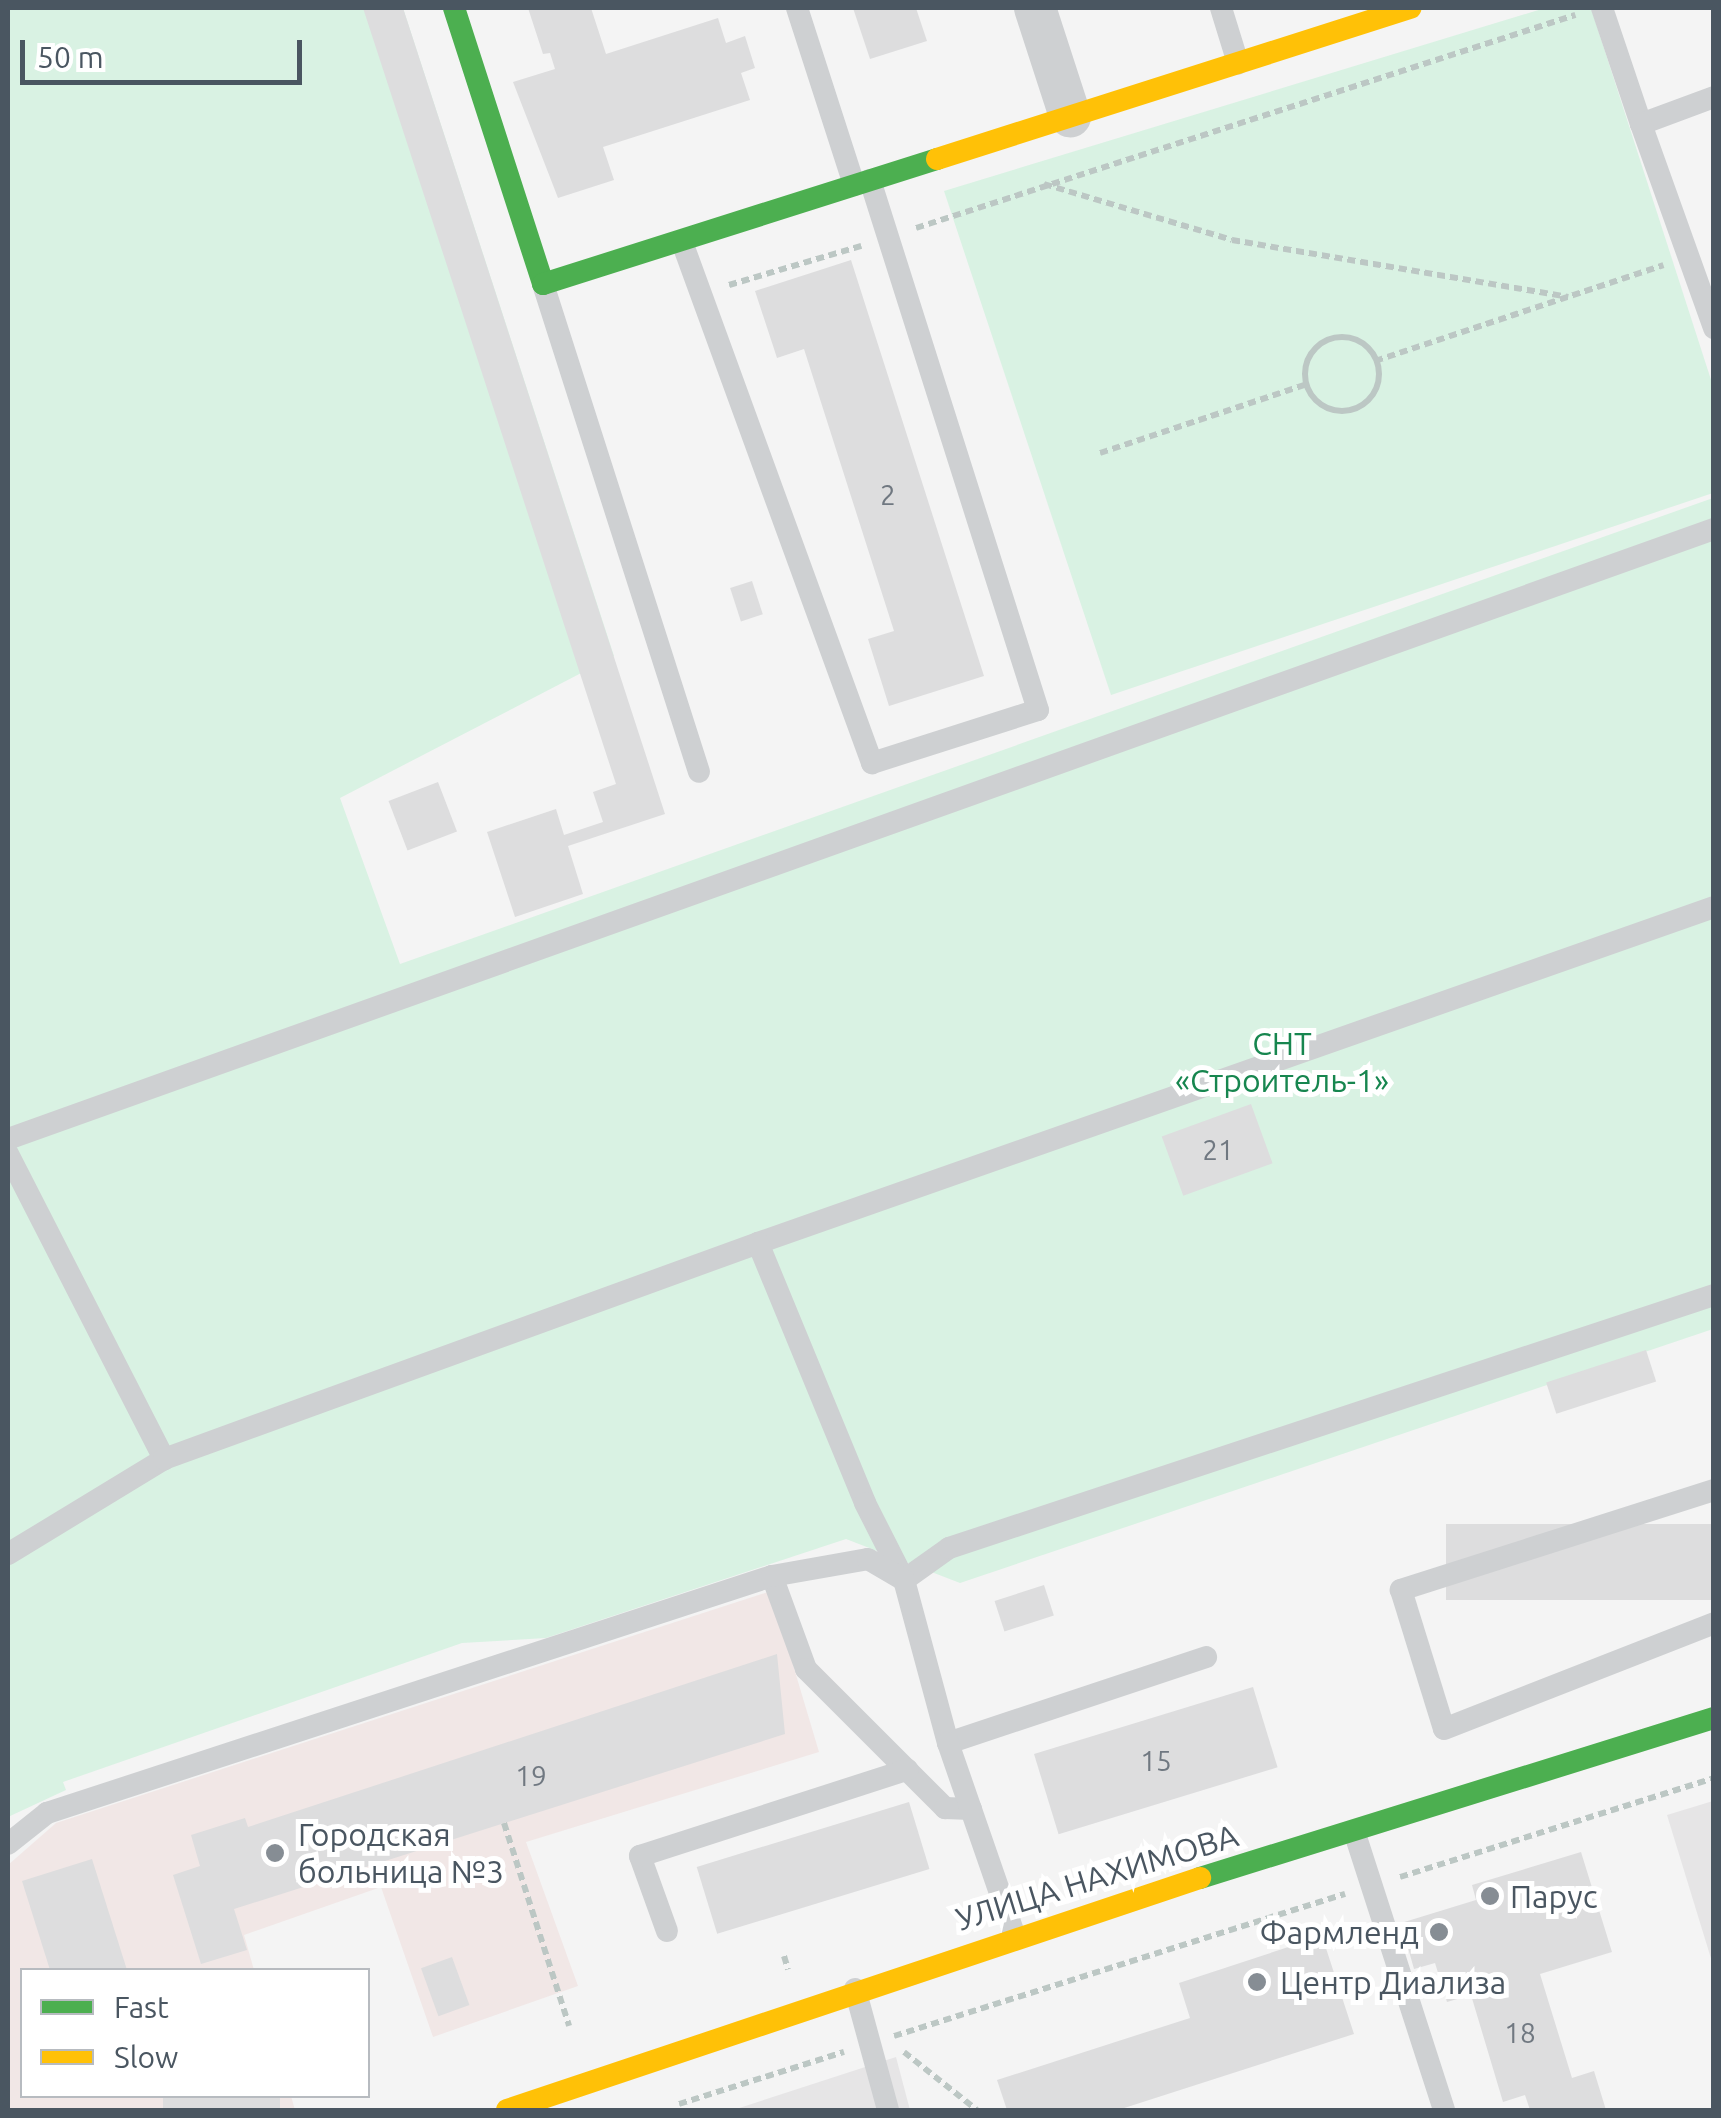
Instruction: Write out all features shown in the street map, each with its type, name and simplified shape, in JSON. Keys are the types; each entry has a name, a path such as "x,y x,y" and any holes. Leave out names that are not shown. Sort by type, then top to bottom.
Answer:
{"street":[{"path":"454,8 543,284 1411,8"},
{"path":"1035,8 1070,116"},
{"name":"УЛИЦА НАХИМОВА","path":"506,2110 1015,1936 1714,1718"}],"lane":[{"path":"682,242 872,763 1038,710 885,238 797,8"},
{"path":"1221,8 1238,62"},
{"path":"1591,10 1642,124 1714,328"},
{"path":"1642,124 1714,97"},
{"path":"543,284 698,772"},
{"path":"8,1139 1714,528"},
{"path":"8,1554 164,1459 758,1243 1714,907"},
{"path":"8,1154 164,1459"},
{"path":"758,1243 866,1503 904,1580 948,1743 1015,1936"},
{"path":"904,1580 948,1548 1714,1295"},
{"path":"1714,1490 1401,1590 1444,1729 1714,1623"},
{"path":"8,1844 47,1812 772,1576 868,1558 904,1580"},
{"path":"772,1576 806,1668 945,1808 971,1809"},
{"path":"948,1743 1206,1658"},
{"path":"667,1931 640,1856 907,1770"},
{"path":"1354,1831 1444,2110"},
{"path":"855,1989 888,2110"}],"path":[{"path":"699,294 885,238 1591,10"},
{"path":"1026,177 1232,240 1568,297"},
{"path":"1375,361 1688,256"},
{"path":"1342,335 1370,347 1375,361 1381,374 1370,402 1342,413 1315,402 1303,374 1315,347 1342,335"},
{"path":"1100,453 1307,384"},
{"path":"977,2110 887,2038 1714,1778"},
{"path":"504,1823 570,2026"},
{"path":"660,2110 870,2043"}],"shaded area":[{"name":"Городская больница №3","path":"771,1591 819,1752 526,1842 578,1986 433,2037 381,1887 244,1935 253,1968 20,1968 20,2098 292,2098 295,2110 8,2110 8,1865 56,1823"},
{"path":"1714,1801 1713,1965 1667,1815"},
{"path":"896,2057 910,2110 733,2110"}],"green space":[{"name":"СНТ «Строитель-1»","path":"8,8 403,8 614,656 340,798 400,964 1713,498 1713,1329 960,1583 846,1539 546,1638 462,1643 63,1782 66,1790 8,1817"},
{"path":"1545,8 1591,8 1713,386 1713,493 1111,695 944,191"}],"building":[{"path":"363,8 403,8 665,814 568,846 583,894 515,917 487,832 556,809 564,835 603,822 593,792 616,784"},
{"path":"528,8 591,8 606,54 718,18 726,43 745,36 755,68 741,73 750,100 603,147 614,180 558,198 513,82 555,69 550,53 543,54"},
{"path":"853,8 916,8 927,41 870,59"},
{"path":"851,260 984,676 889,706 868,639 894,631 804,349 777,358 755,291"},
{"path":"752,581 763,614 741,621 730,588"},
{"path":"438,782 457,831 408,850 389,801"},
{"path":"1251,1104 1273,1163 1183,1196 1162,1136"},
{"path":"1646,1350 1656,1381 1556,1414 1546,1382"},
{"path":"1446,1524 1714,1524 1714,1600 1446,1600"},
{"path":"1044,1585 1054,1615 1004,1632 995,1601"},
{"path":"777,1654 785,1734 234,1909 247,1950 201,1964 173,1875 200,1866 191,1835 245,1818 248,1827"},
{"path":"1253,1687 1278,1767 1059,1834 1034,1754"},
{"path":"909,1802 929,1869 717,1934 697,1867"},
{"path":"1581,1852 1612,1952 1540,1974 1572,2078 1594,2071 1606,2110 1530,2110 1525,2095 1503,2102 1471,1995 1447,2002 1435,1963 1414,1969 1401,1923 1476,1900 1472,1885"},
{"path":"92,1859 126,1968 49,1968 22,1881"},
{"path":"1322,1936 1354,2034 1118,2110 1007,2110 997,2080 1190,2018 1179,1983"},
{"path":"452,1957 469,2005 438,2016 421,1968"},
{"path":"163,2098 280,2098 280,2110 163,2110"}],"traffic: fast":[{"path":"454,8 543,284 937,159"},
{"path":"1200,1878 1714,1718"}],"traffic: slow":[{"path":"937,159 1411,8"},
{"path":"507,2110 1200,1878"}],"place":[{"name":"Городская больница №3","path":"275,1853"},
{"name":"Парус","path":"1490,1896"},
{"name":"Фармленд","path":"1439,1932"},
{"name":"Центр Диализа","path":"1257,1982"}]}
